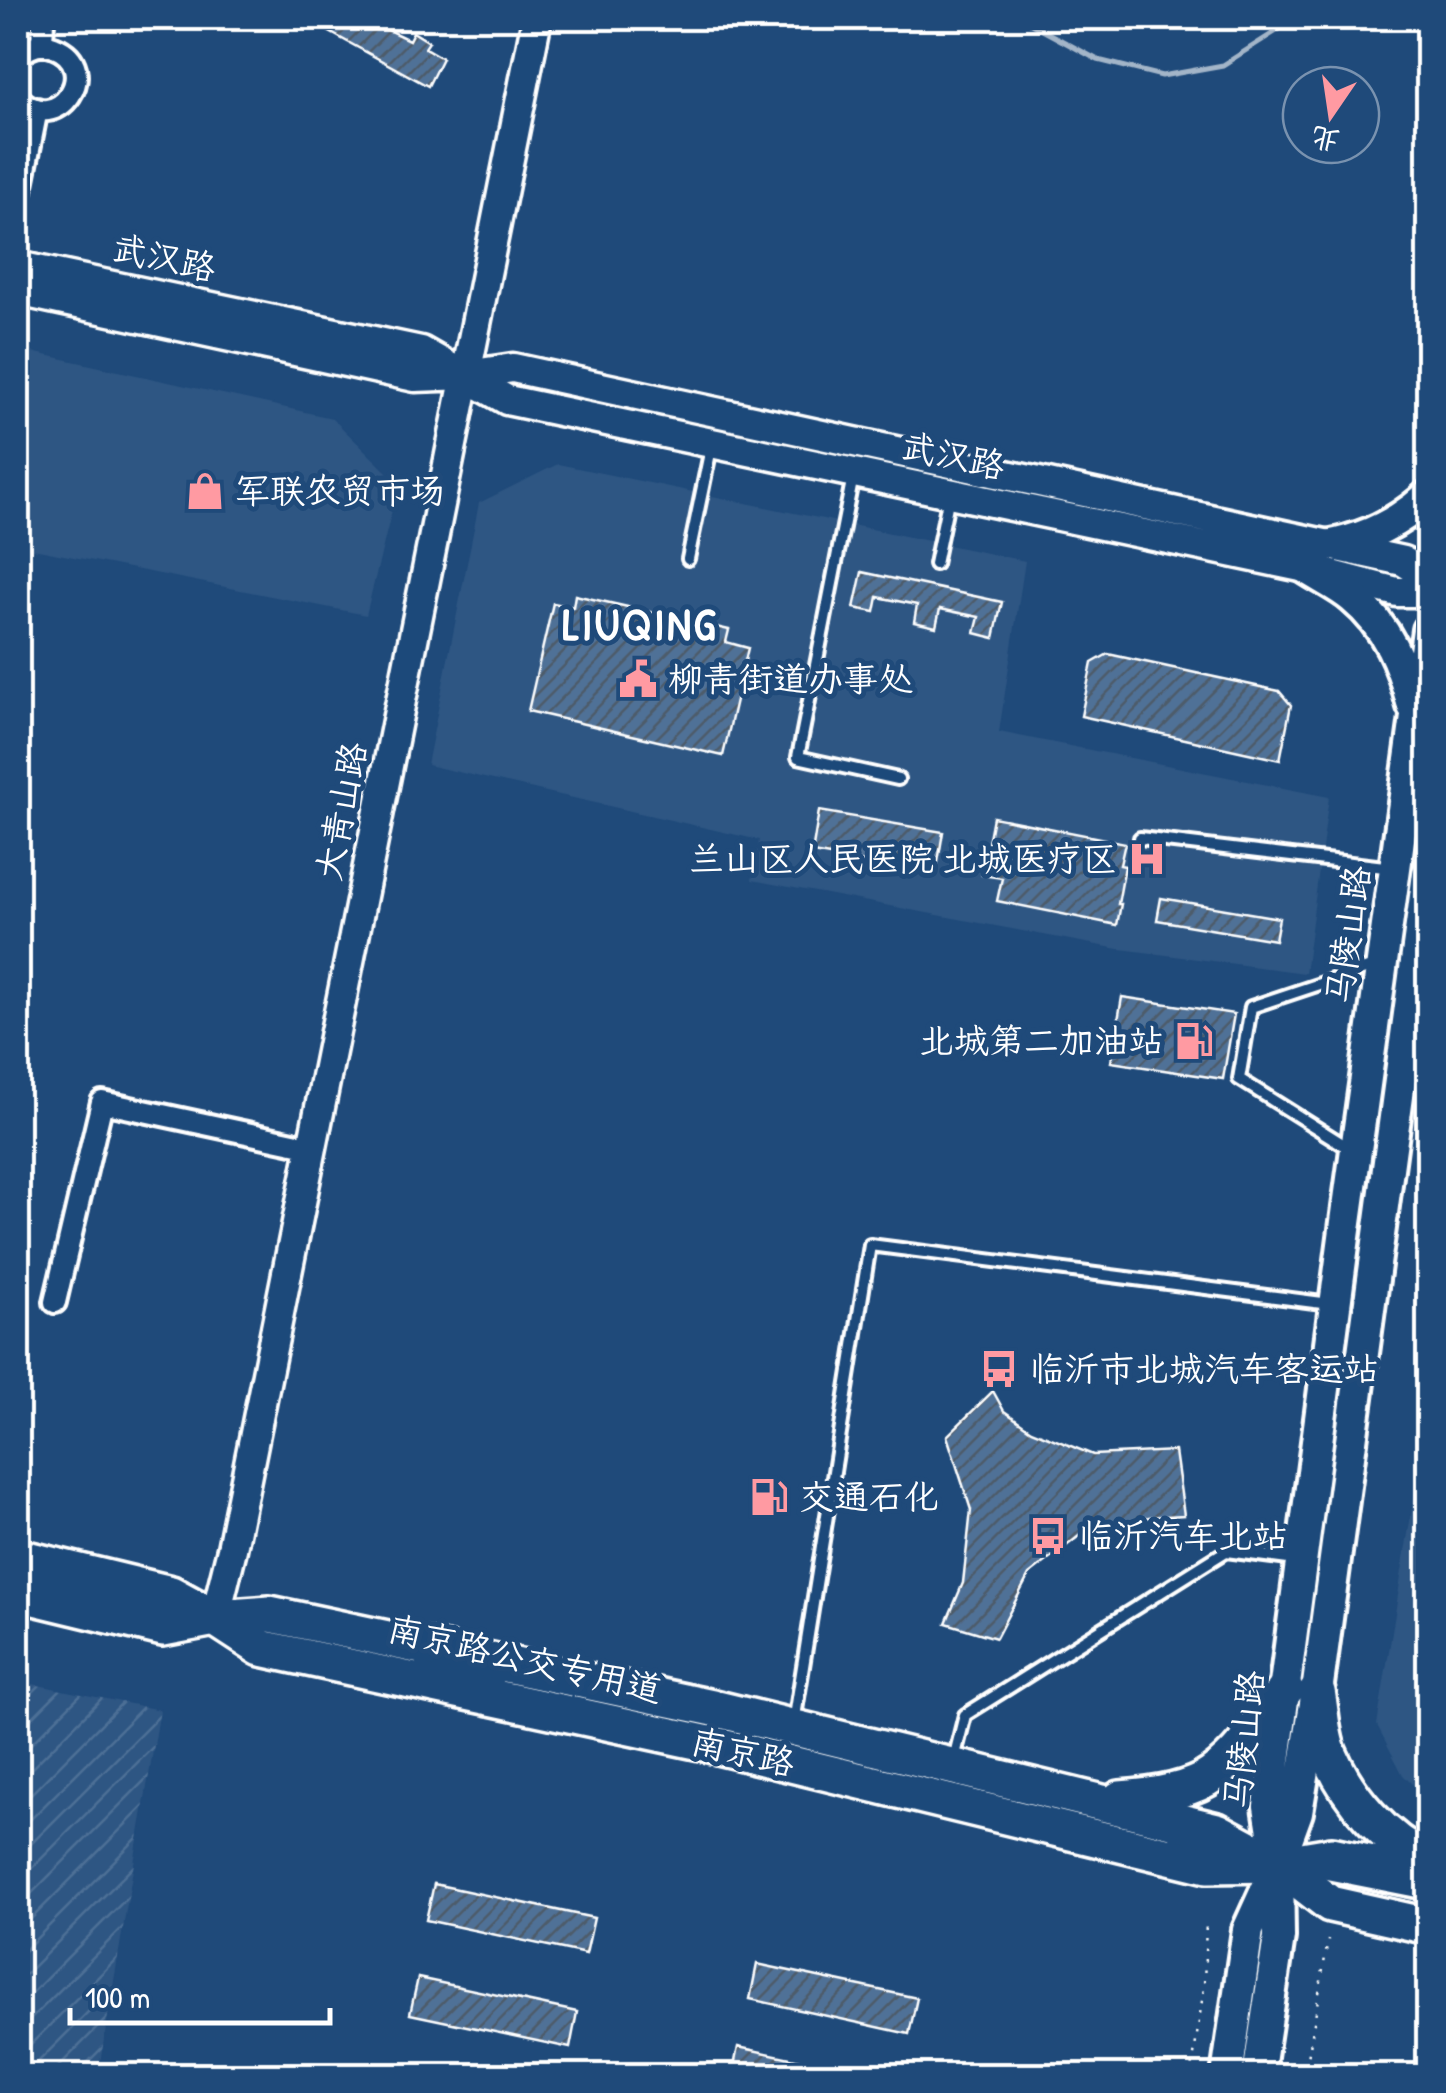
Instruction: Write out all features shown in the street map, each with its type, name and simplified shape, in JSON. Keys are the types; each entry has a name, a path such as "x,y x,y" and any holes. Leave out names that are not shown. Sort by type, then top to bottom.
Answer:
{"highway":[{"name":"南京路","path":"18,1556 172,1594 232,1622 262,1648 705,1743 1207,1865 1278,1864 1332,1856 1428,1876"},
{"name":"南京路","path":"18,1593 163,1628 232,1622 270,1614 713,1708 1217,1831 1278,1864 1330,1904 1428,1926"},
{"path":"1092,1801 1158,1796 1210,1777 1302,1691 1358,1806 1410,1852 1428,1861"}],"main road":[{"name":"大青山路","path":"232,1622 232,1550 537,18"},
{"name":"武汉路","path":"18,266 420,351 507,400 950,494 1316,557 1403,561 1428,577"},
{"name":"武汉路","path":"18,291 415,377 513,368 1316,557 1397,592 1428,592"},
{"path":"1416,718 1402,666 1381,628 1316,557 1397,522 1428,496"},
{"name":"马陵山路","path":"1302,1691 1302,1560 1428,630"},
{"name":"马陵山路","path":"1258,2076 1278,1936 1278,1864 1269,1806 1302,1691 1428,874"},
{"path":"1227,2076 1248,1930 1278,1864"}],"street":[{"path":"42,45 44,18"},
{"path":"18,56 42,45 58,48 73,64 75,86 63,104 54,109 37,110 18,98"},
{"path":"18,206 37,110"},
{"path":"55,1302 102,1102 312,1146"}],"lane":[{"path":"688,559 712,443"},
{"path":"853,473 798,757 898,779"},
{"path":"935,564 950,494"},
{"path":"1140,838 1395,868"},
{"path":"1356,1153 1240,1079 1251,1007 1382,963"},
{"path":"794,1728 870,1244 1336,1305"},
{"path":"952,1767 965,1715 1226,1551 1302,1560"},
{"path":"168,1608 232,1622"},
{"name":"南京路公交专用道","path":"402,1660 519,1686"},
{"path":"1158,1836 1428,1894"}],"path":[{"path":"1191,2076 1204,1987 1206,1920"},
{"path":"1305,2076 1328,1940"}],"shaded area":[{"name":"军联农贸市场","path":"18,349 332,418 391,476 393,506 366,615 18,546"},
{"path":"558,464 1025,561 999,732 1329,797 1305,973 1113,948 752,880 759,840 427,765 479,503"},
{"path":"1428,1410 1428,1800 1403,1775 1377,1725"},
{"path":"18,1681 160,1710 98,2075 18,2075"}],"building":[{"path":"304,18 363,18 409,40 413,32 429,42 425,48 442,58 428,86"},
{"path":"862,572 1002,602 994,638 975,633 979,617 940,609 936,627 914,622 917,605 878,597 875,612 854,608"},
{"name":"柳青街道办事处","path":"575,595 729,630 726,642 748,648 723,756 528,711 553,603 573,607"},
{"path":"1108,654 1279,691 1291,705 1280,760 1081,716 1092,663"},
{"path":"819,811 943,832 936,874 812,853"},
{"path":"993,817 1125,843 1117,925 997,901 1002,878 982,875"},
{"path":"1161,898 1279,918 1275,940 1157,920"},
{"path":"1122,997 1234,1014 1223,1079 1111,1062"},
{"path":"993,1391 1004,1411 1031,1430 1093,1455 1175,1451 1184,1515 1149,1517 1083,1533 1029,1575 996,1638 946,1623 963,1583 971,1510 947,1436"},
{"path":"434,1884 594,1918 586,1954 426,1920"},
{"path":"757,1964 917,1998 909,2034 750,1999"},
{"path":"418,1978 577,2012 570,2048 410,2014"},
{"path":"738,2047 843,2069 842,2076 732,2076"}],"waterway":[{"path":"1020,18 1098,60 1162,76 1223,65 1297,18"}],"place":[{"name":"军联农贸市场","path":"205,491"},
{"name":"柳青街道办事处","path":"638,679"},
{"name":"兰山区人民医院 北城医疗区","path":"1147,859"},
{"name":"北城第二加油站","path":"1194,1041"},
{"name":"临沂市北城汽车客运站","path":"999,1369"},
{"name":"交通石化","path":"769,1497"},
{"name":"临沂汽车北站","path":"1048,1536"}],"district":[{"name":"LIUQING","path":"640,624"}]}
